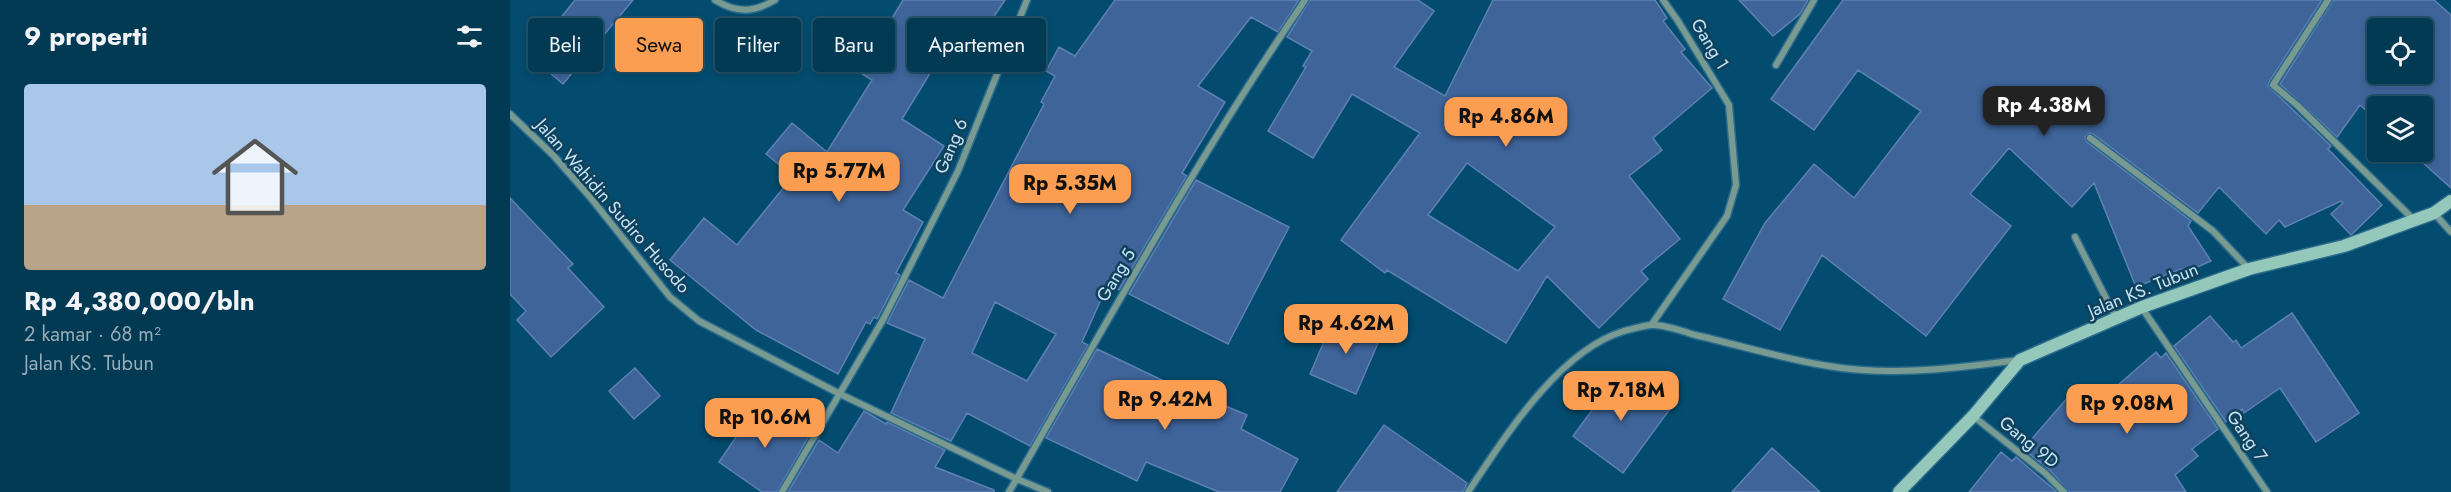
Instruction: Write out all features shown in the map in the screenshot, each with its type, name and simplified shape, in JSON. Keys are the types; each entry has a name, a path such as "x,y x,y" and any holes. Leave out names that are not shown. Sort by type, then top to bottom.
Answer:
{"street":[{"path":"715,0 747,11 762,8 775,0"},
{"name":"Gang 6","path":"840,394 884,318 958,171 1027,0"},
{"name":"Gang 5","path":"1010,492 1111,312 1269,52 1305,0"},
{"name":"Gang 1","path":"1653,324 1727,216 1736,185 1729,105 1663,0"},
{"path":"1776,65 1814,0"},
{"path":"2328,0 2273,85 2297,105 2415,221"},
{"name":"Jalan Wahidin Sudiro Husodo","path":"510,114 590,197 659,284 684,310 721,333 840,394 1048,492"},
{"path":"2090,138 2213,231 2249,269"},
{"name":"Jalan KS. Tubun","path":"1899,492 1973,416 2019,360 2142,307 2249,269 2344,246 2415,221 2434,213 2451,201"},
{"path":"2434,213 2451,232"},
{"path":"2075,237 2116,318"},
{"name":"Gang 7","path":"2142,307 2267,492"},
{"path":"1468,492 1504,440 1549,384 1574,360 1599,342 1623,331 1653,324 1829,366 1920,371 2019,360"},
{"path":"782,492 840,394"},
{"name":"Gang 9D","path":"1973,416 2045,473 2064,492"}],"building":[{"path":"575,0 633,0 618,18 615,18 615,22 603,36 603,18 561,18"},
{"path":"903,0 1005,0 993,18 907,18 907,72 931,72 902,119 944,146 903,210 923,222 896,273 900,275 877,319 874,317 870,324 866,322 838,374 756,330 670,260 704,218 737,245 793,176 766,154 792,123 827,152 872,80 859,72 895,72 895,18 892,18"},
{"path":"1115,0 1299,0 1278,32 1251,17 1198,86 1225,102 1182,173 1187,176 1119,290 1108,284 1082,342 1088,345 1030,446 967,413 951,441 891,413 925,339 887,323 909,280 943,298 1044,104 1041,102 1055,76 1046,71 1059,47 1075,56","holes":["995,302 1056,334 1027,381 972,353"]},
{"path":"1310,0 1418,0 1434,11 1394,67 1445,96 1493,0 1655,0 1667,18 1663,21 1685,49 1681,52 1712,88 1653,138 1662,150 1629,176 1680,239 1641,271 1648,279 1599,328 1547,276 1506,343 1387,270 1385,273 1341,240 1420,133 1352,94 1313,158 1268,131 1306,67 1303,66 1312,51 1287,37","holes":["1467,163 1555,227 1518,271 1428,215"]},
{"path":"1739,0 1808,0 1800,14 1773,36"},
{"path":"1843,0 2322,0 2268,86 2331,146 2328,149 2382,205 2351,235 2331,214 2343,203 2341,201 2285,227 2279,220 2266,234 2219,187 2198,213 2089,133 2085,137 2087,142 2191,221 2188,226 2211,261 2193,269 2181,269 2136,287 2094,183 2072,207 2009,148 1970,194 2011,226 1926,336 1822,255 1780,330 1723,299 1765,223 1814,164 1854,198 1921,111 1858,70 1814,130 1771,99"},
{"path":"2333,0 2434,0 2451,15 2451,188 2422,162 2433,162 2433,96 2367,96 2367,111 2360,105 2337,137 2280,84"},
{"path":"549,72 573,72 563,84"},
{"path":"1196,180 1289,227 1228,344 1129,294"},
{"path":"510,198 573,264 568,268 604,307 551,357 517,320 526,311 510,294"},
{"path":"2292,313 2359,413 2316,442 2280,388 2244,413 2242,409 2226,422 2174,346 2210,316 2233,342 2236,340 2241,348"},
{"path":"1335,316 1381,336 1356,394 1310,374"},
{"path":"1097,349 1193,395 1194,393 1247,415 1241,429 1298,459 1280,492 1219,492 1146,462 1137,481 1046,438"},
{"path":"2156,352 2161,358 2166,353 2218,429 2192,449 2198,456 2175,475 2186,492 2069,492 2049,469 2023,449 2069,396 2087,412"},
{"path":"635,368 660,396 634,419 609,391"},
{"path":"1620,372 1670,409 1623,473 1573,436"},
{"path":"761,400 810,434 777,492 762,492 719,462"},
{"path":"864,411 886,424 887,422 945,450 935,467 994,490 994,492 788,492 819,440 838,453"},
{"path":"1384,425 1467,483 1463,492 1337,492"},
{"path":"1772,448 1820,492 1732,492"},
{"path":"2001,452 2012,461 2016,457 2057,492 1969,492"}]}
